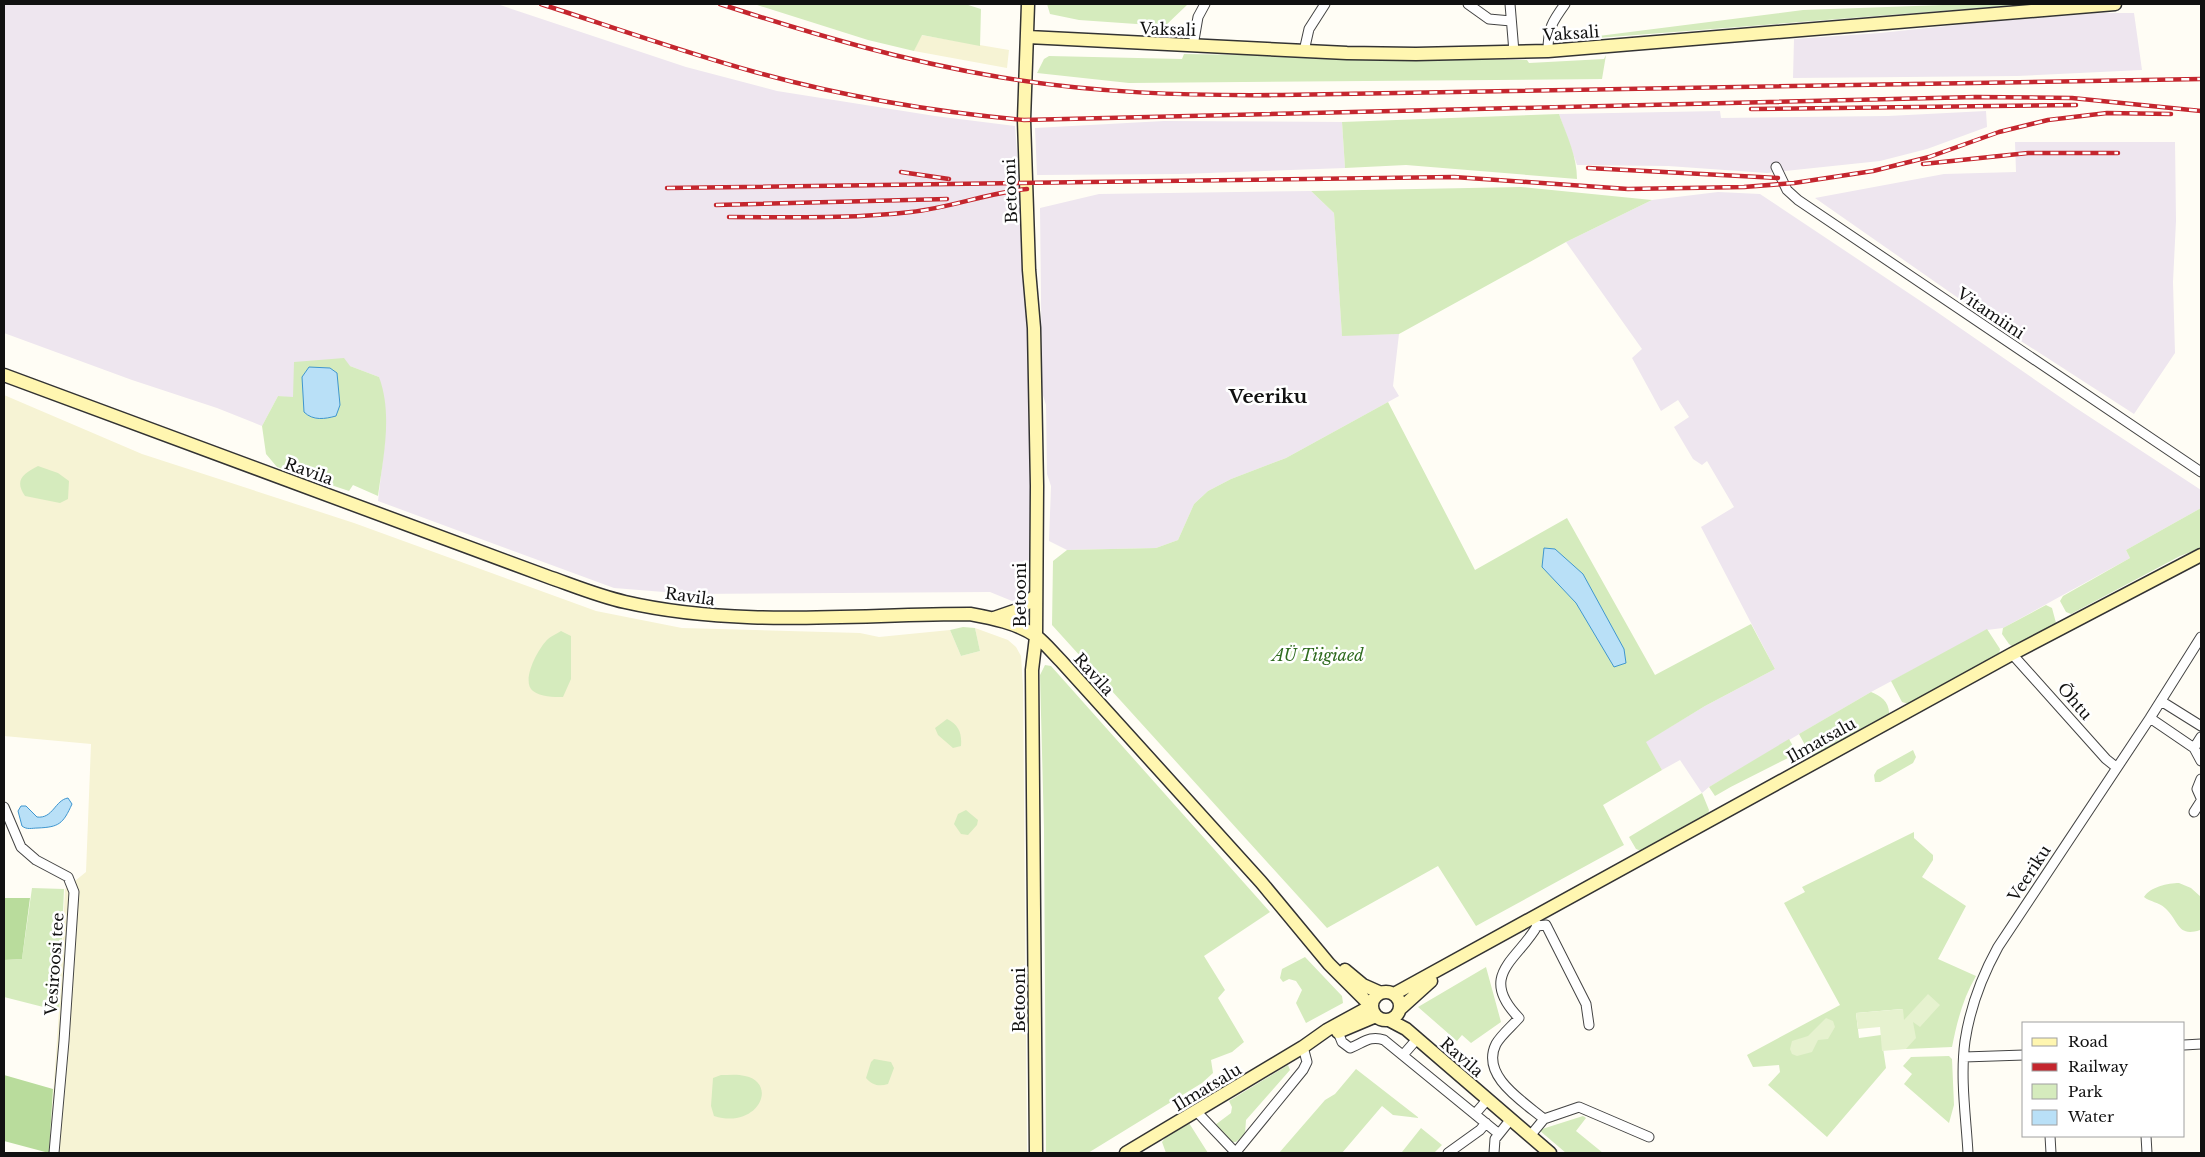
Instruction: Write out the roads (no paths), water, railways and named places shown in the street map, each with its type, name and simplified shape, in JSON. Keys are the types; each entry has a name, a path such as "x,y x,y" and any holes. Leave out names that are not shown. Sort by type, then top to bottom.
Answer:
{"street":[{"name":"Betooni","path":"1028,4 1024,130 1034,352 1037,504 1036,636 1032,679 1036,1153"},
{"path":"1194,46 1198,17 1205,4"},
{"path":"1304,51 1309,29 1325,4"},
{"path":"1468,4 1489,19 1511,21"},
{"path":"1510,4 1514,52"},
{"path":"1548,51 1548,32 1565,4"},
{"name":"Vaksali","path":"1028,37 1304,51 1416,54 1548,51 2034,7 2115,4"},
{"name":"Vitamiini","path":"1776,167 1787,190 1798,200 2201,472"},
{"name":"Ravila","path":"4,375 546,576 624,602 685,613 725,617 797,618 970,614 994,618 1036,636 1061,661 1287,911 1355,979 1366,987 1380,993"},
{"name":"Ilmatsalu","path":"1394,994 1458,959 1535,921 2012,654 2201,555"},
{"path":"994,618 1020,609 1036,595"},
{"name":"Veeriku","path":"1968,1153 1964,1057 1970,1017 1989,964 1998,947 2150,718 2201,637"},
{"name":"Õhtu","path":"2012,654 2106,759 2116,767"},
{"path":"2161,701 2201,726"},
{"path":"2150,718 2194,748 2201,761"},
{"path":"2194,748 2201,737"},
{"path":"2194,812 2201,800 2197,789 2201,779"},
{"name":"Vesiroosi tee","path":"4,807 21,847 36,860 68,877 74,892 54,1153"},
{"name":"Ravila","path":"1287,911 1329,964 1374,1011"},
{"path":"1544,1118 1500,1081 1494,1067 1496,1044 1519,1018 1505,1002 1502,993 1506,963 1530,938 1535,921 1546,925 1586,1004 1589,1025"},
{"name":"Ilmatsalu","path":"1396,1014 1458,959"},
{"path":"1390,992 1394,994 1399,1001 1396,1014 1380,1019 1374,1011 1374,998 1380,993 1390,992"},
{"name":"Ilmatsalu","path":"1304,1047 1338,1032 1374,1011"},
{"name":"Ilmatsalu","path":"1126,1153 1304,1047 1327,1030 1374,1011"},
{"name":"Ravila","path":"1396,1014 1406,1029 1417,1039 1550,1153"},
{"path":"1338,1032 1342,1042 1350,1048 1365,1039 1378,1037 1384,1040 1499,1134"},
{"name":"Ravila","path":"1403,1055 1417,1039"},
{"path":"2185,1045 2201,1044"},
{"path":"1197,1112 1236,1153 1302,1070 1307,1062 1304,1047"},
{"path":"1964,1057 2022,1055"},
{"name":"Ravila","path":"1475,1114 1487,1100"},
{"path":"1530,1136 1544,1118 1579,1107 1649,1137"},
{"path":"1494,1153 1495,1139 1510,1119"},
{"path":"1448,1153 1480,1130 1486,1123"},
{"path":"2050,1137 2051,1153"},
{"path":"2146,1137 2147,1153"}],"water":[{"path":"309,367 330,368 337,373 340,405 336,416 315,418 304,412 302,377"},
{"path":"1544,548 1555,549 1583,574 1624,649 1626,663 1614,667 1576,603 1542,567"},
{"path":"68,798 72,804 63,820 56,825 45,828 22,826 18,811 21,806 26,806 37,817 42,817 47,815 64,799"}],"railway":[{"path":"541,4 701,56 788,81 854,96 922,108 1024,120 1976,97 2072,98 2201,111"},
{"path":"720,4 858,46 928,63 999,77 1069,87 1140,92 1282,95 2201,79"},
{"path":"1751,109 2076,105"},
{"path":"667,188 1454,177 1628,189 1744,187 1794,183 1873,171 1929,157 1999,132 2048,120 2107,113 2171,114"},
{"path":"1923,164 2028,153 2118,153"},
{"path":"1588,168 1778,178"},
{"path":"901,172 949,179"},
{"path":"729,217 820,217 888,214 926,210 1027,189"},
{"path":"716,205 947,199"}],"district":[{"name":"Veeriku","path":"1268,396"}],"park label":[{"name":"AÜ Tiigiaed","path":"1318,655"}]}
